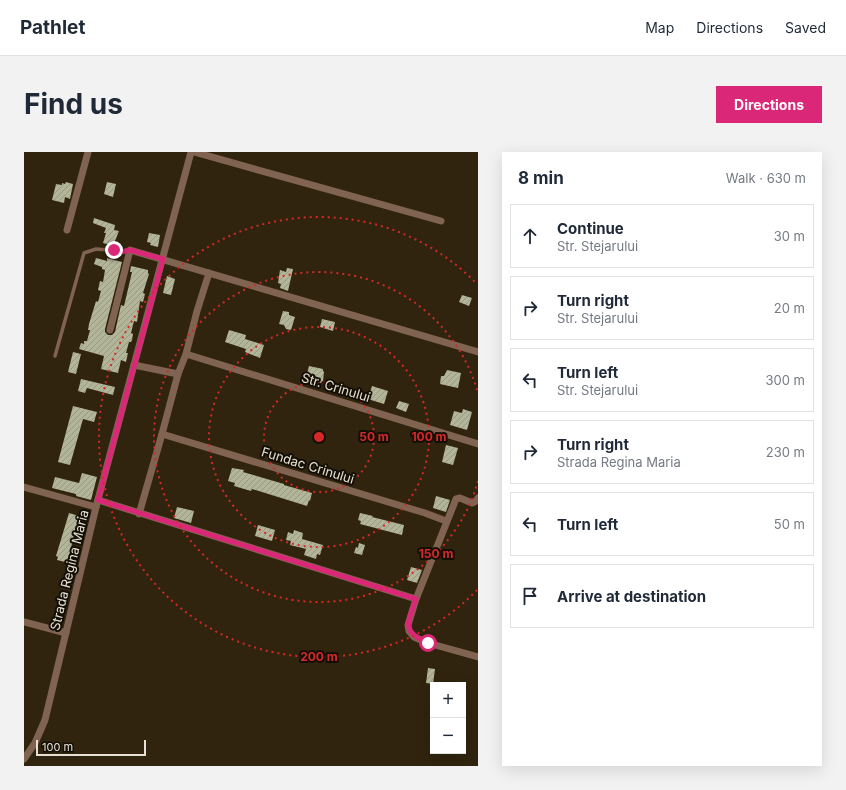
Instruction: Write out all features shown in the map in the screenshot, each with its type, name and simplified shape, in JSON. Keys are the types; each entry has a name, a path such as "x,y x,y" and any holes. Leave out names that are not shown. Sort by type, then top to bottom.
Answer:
{"street":[{"path":"68,230 88,152"},
{"path":"191,152 441,222"},
{"name":"Strada Regina Maria","path":"24,759 35,743 43,726 97,503 191,152"},
{"path":"110,330 130,250 478,352"},
{"path":"139,514 178,374 186,354 209,273"},
{"name":"Str. Crinului","path":"186,354 478,444"},
{"path":"134,365 178,374"},
{"name":"Fundac Crinului","path":"162,434 425,513 446,521"},
{"path":"24,487 139,514 416,599"},
{"path":"478,498 472,503 460,498 456,499 416,599 408,625 409,630 414,637 428,643 478,657"},
{"path":"24,622 66,633"}],"lane":[{"path":"55,356 84,253 96,249 121,252 130,250"}],"building":[{"path":"66,182 73,184 70,199 65,197 64,203 52,200 56,184 62,185 62,183 65,184"},
{"path":"107,182 116,184 113,197 104,194"},
{"path":"94,218 115,225 114,230 119,231 113,246 103,243 106,228 93,223"},
{"path":"149,233 160,235 158,247 150,245 151,243 147,242"},
{"path":"96,258 107,261 107,258 122,262 105,329 105,332 108,335 112,335 115,332 121,305 124,306 132,272 130,272 131,266 148,270 149,274 143,293 145,294 143,302 140,301 137,322 134,321 131,333 133,334 132,340 129,342 126,353 128,353 126,362 121,360 118,373 101,369 104,356 79,349 81,343 84,344 84,341 87,341 90,330 88,330 89,324 96,301 98,302 101,291 98,290 100,281 103,282 105,270 94,264"},
{"path":"287,268 293,269 288,291 280,288 281,284 278,283 280,270 286,272"},
{"path":"167,276 175,279 171,295 163,293"},
{"path":"462,295 472,298 469,306 459,302"},
{"path":"283,311 289,312 289,315 295,317 291,330 286,329 284,325 279,324"},
{"path":"322,319 335,322 333,331 320,327"},
{"path":"229,330 246,335 245,339 264,345 260,358 245,352 246,349 225,342"},
{"path":"73,352 81,354 76,374 68,372"},
{"path":"309,366 323,369 323,381 321,383 308,380 306,378"},
{"path":"447,370 461,373 458,388 440,384 441,376 444,376"},
{"path":"81,379 115,387 113,395 87,388 85,393 78,391"},
{"path":"372,386 388,391 384,404 368,399"},
{"path":"399,401 409,404 406,412 396,408"},
{"path":"73,406 97,412 94,422 83,419 70,465 58,462"},
{"path":"463,409 472,412 467,430 450,425 454,411 462,413"},
{"path":"446,445 458,448 453,465 442,462"},
{"path":"232,468 244,470 243,472 312,493 310,501 309,500 307,506 252,489 251,491 234,486 235,483 228,481"},
{"path":"82,473 97,477 91,500 76,496 76,494 52,488 55,477 79,483"},
{"path":"436,496 450,500 446,512 433,508"},
{"path":"177,507 194,511 191,523 174,518"},
{"path":"69,513 79,516 78,519 80,519 78,526 76,526 68,561 66,560 65,562 57,560 58,557 56,556"},
{"path":"360,513 404,525 402,535 360,524 361,521 358,520"},
{"path":"258,525 275,530 272,541 255,536"},
{"path":"294,530 303,533 302,539 323,545 320,555 317,554 316,559 304,555 306,549 290,545 291,541 286,540 288,532 293,534"},
{"path":"359,543 365,545 362,555 354,553 356,547 358,548"},
{"path":"411,567 422,570 417,583 407,580"},
{"path":"428,668 435,669 433,682 426,683"}],"route":[{"path":"114,250 121,252 130,250 163,259 98,500 416,599 408,625 409,630 414,637 428,643"}]}
